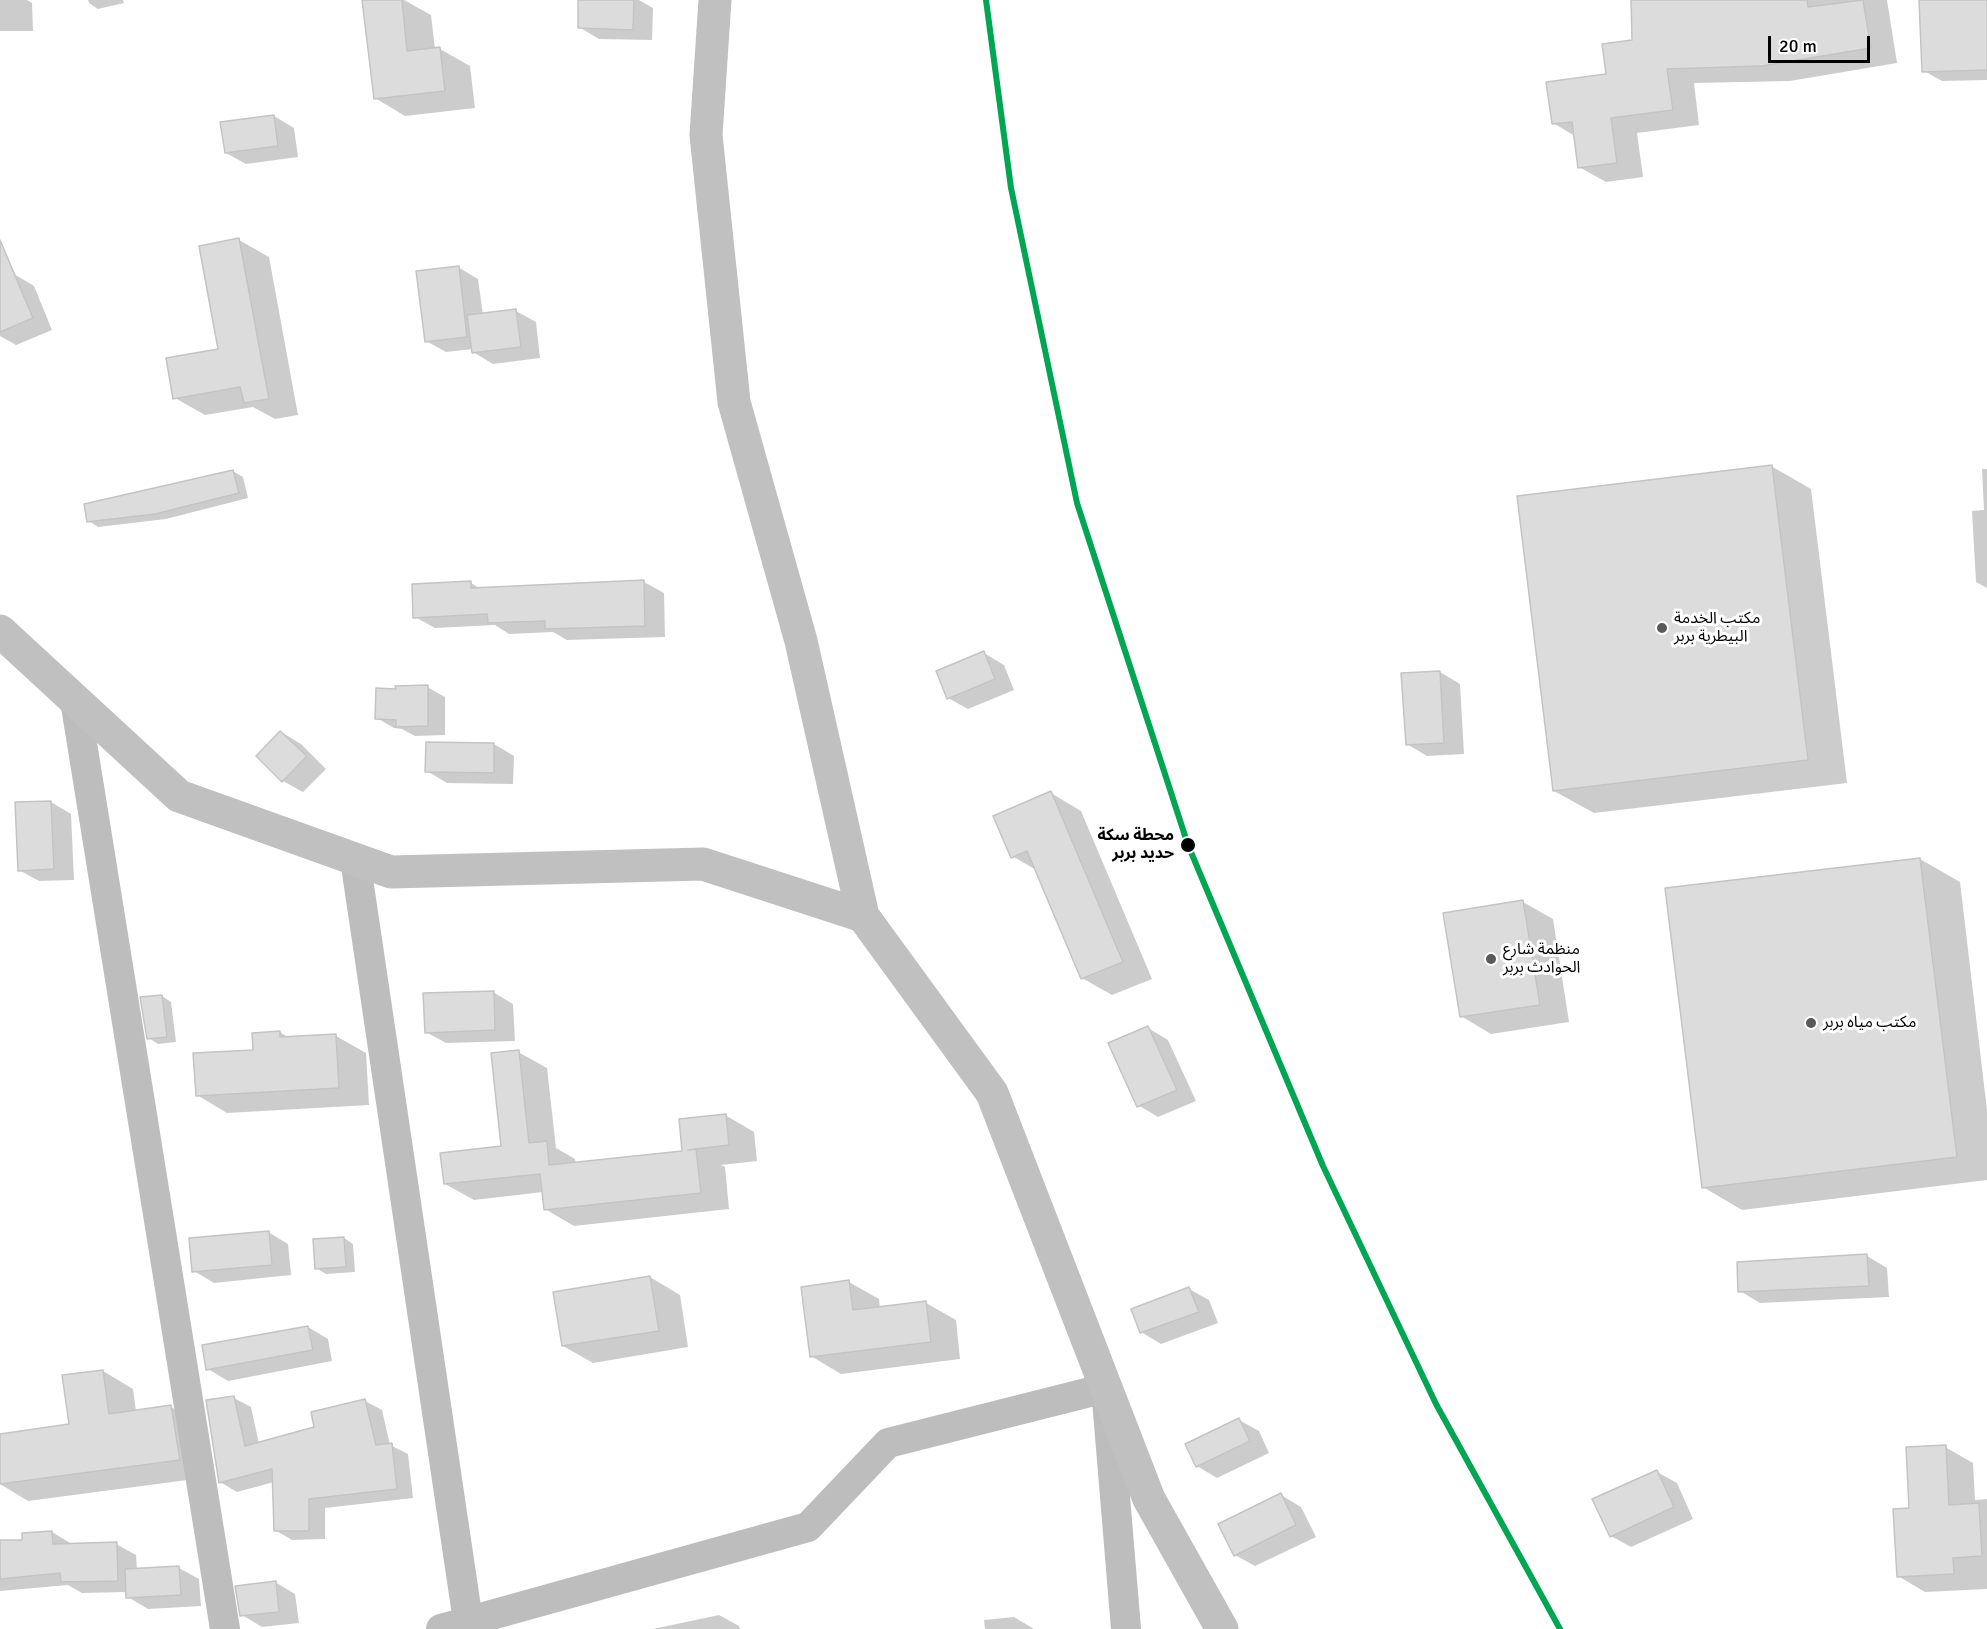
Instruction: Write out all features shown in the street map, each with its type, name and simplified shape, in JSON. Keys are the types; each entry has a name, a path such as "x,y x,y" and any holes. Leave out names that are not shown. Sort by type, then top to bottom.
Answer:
{"street":[{"path":"716,0 706,135 734,402 801,641 863,916 992,1093 1149,1499 1222,1629"},
{"path":"0,631 179,796 391,872 703,864 863,916"},
{"path":"75,700 225,1629"},
{"path":"356,859 455,1625 808,1527 888,1443 1106,1388"},
{"path":"1106,1388 1126,1629"}],"building":[{"path":"362,0 402,0 407,51 440,47 445,91 374,99"},
{"path":"578,0 634,0 633,30 578,28"},
{"path":"1631,0 1807,0 1808,7 1863,0 1871,48 1762,66 1667,69 1673,110 1611,118 1617,163 1578,168 1572,122 1552,124 1546,82 1606,74 1602,44 1632,40"},
{"path":"1919,0 1987,0 1987,70 1922,72"},
{"path":"274,115 278,146 225,153 220,122"},
{"path":"239,238 269,399 244,403 240,387 173,399 166,358 218,349 199,246"},
{"path":"0,240 33,318 0,332"},
{"path":"459,266 467,337 425,342 416,271"},
{"path":"516,309 521,347 472,353 467,315"},
{"name":"مكتب الخدمة البيطرية بربر","path":"1772,465 1808,760 1553,791 1517,496"},
{"path":"233,470 239,493 155,514 87,522 84,504"},
{"path":"644,580 645,626 545,629 545,621 488,623 487,614 413,618 412,584 471,581 471,588"},
{"path":"984,651 995,679 947,699 936,671"},
{"path":"1440,671 1444,743 1406,745 1401,673"},
{"path":"428,685 428,726 396,727 396,720 375,719 376,688 396,689 395,686"},
{"path":"280,731 307,756 282,782 256,756"},
{"path":"426,742 494,743 494,773 425,772"},
{"name":"محطة سكة حديد بربر","path":"1051,791 1123,962 1081,979 1027,851 1011,858 993,816"},
{"path":"51,801 54,869 18,871 15,802"},
{"name":"مكتب مياه بربر","path":"1920,858 1957,1157 1702,1188 1665,888"},
{"name":"منظمة شارع الحوادث بربر","path":"1523,900 1540,1005 1460,1017 1443,913"},
{"path":"494,991 495,1030 425,1033 423,993"},
{"path":"162,995 167,1037 147,1039 140,997"},
{"path":"1148,1026 1177,1090 1137,1107 1108,1043"},
{"path":"280,1031 280,1037 336,1034 339,1088 196,1096 193,1053 253,1050 252,1033"},
{"path":"519,1050 529,1143 547,1141 549,1165 682,1151 679,1119 726,1114 729,1145 696,1149 701,1193 544,1210 540,1174 444,1184 440,1153 501,1146 491,1053"},
{"path":"269,1231 272,1265 192,1272 189,1238"},
{"path":"344,1237 346,1267 315,1269 313,1239"},
{"path":"1867,1254 1869,1286 1738,1292 1737,1262"},
{"path":"650,1276 659,1331 562,1346 553,1292"},
{"path":"849,1280 853,1310 926,1301 931,1342 810,1357 801,1287"},
{"path":"1189,1287 1199,1312 1140,1333 1131,1309"},
{"path":"308,1326 313,1350 206,1370 202,1345"},
{"path":"103,1370 109,1414 171,1405 180,1460 0,1484 0,1434 69,1424 62,1375"},
{"path":"234,1396 245,1446 314,1427 311,1412 365,1399 376,1445 392,1443 397,1489 309,1499 309,1531 274,1531 272,1469 219,1483 206,1400"},
{"path":"1239,1418 1250,1441 1196,1467 1185,1444"},
{"path":"1946,1445 1949,1505 1979,1503 1982,1556 1953,1558 1954,1574 1897,1577 1893,1509 1909,1508 1906,1447"},
{"path":"1657,1470 1674,1507 1610,1537 1592,1499"},
{"path":"1281,1493 1296,1525 1234,1556 1218,1524"},
{"path":"52,1531 53,1544 117,1542 118,1581 61,1582 60,1573 0,1579 0,1540 22,1540 22,1533"},
{"path":"179,1566 181,1595 126,1598 125,1569"},
{"path":"276,1581 279,1612 240,1616 235,1586"}],"transit line":[{"path":"986,0 1011,188 1077,503 1188,845 1323,1166 1436,1404 1560,1629"}],"place":[{"name":"مكتب الخدمة البيطرية بربر","path":"1662,628"},
{"name":"محطة سكة حديد بربر","path":"1188,845"},
{"name":"منظمة شارع الحوادث بربر","path":"1491,959"},
{"name":"مكتب مياه بربر","path":"1811,1023"}]}
